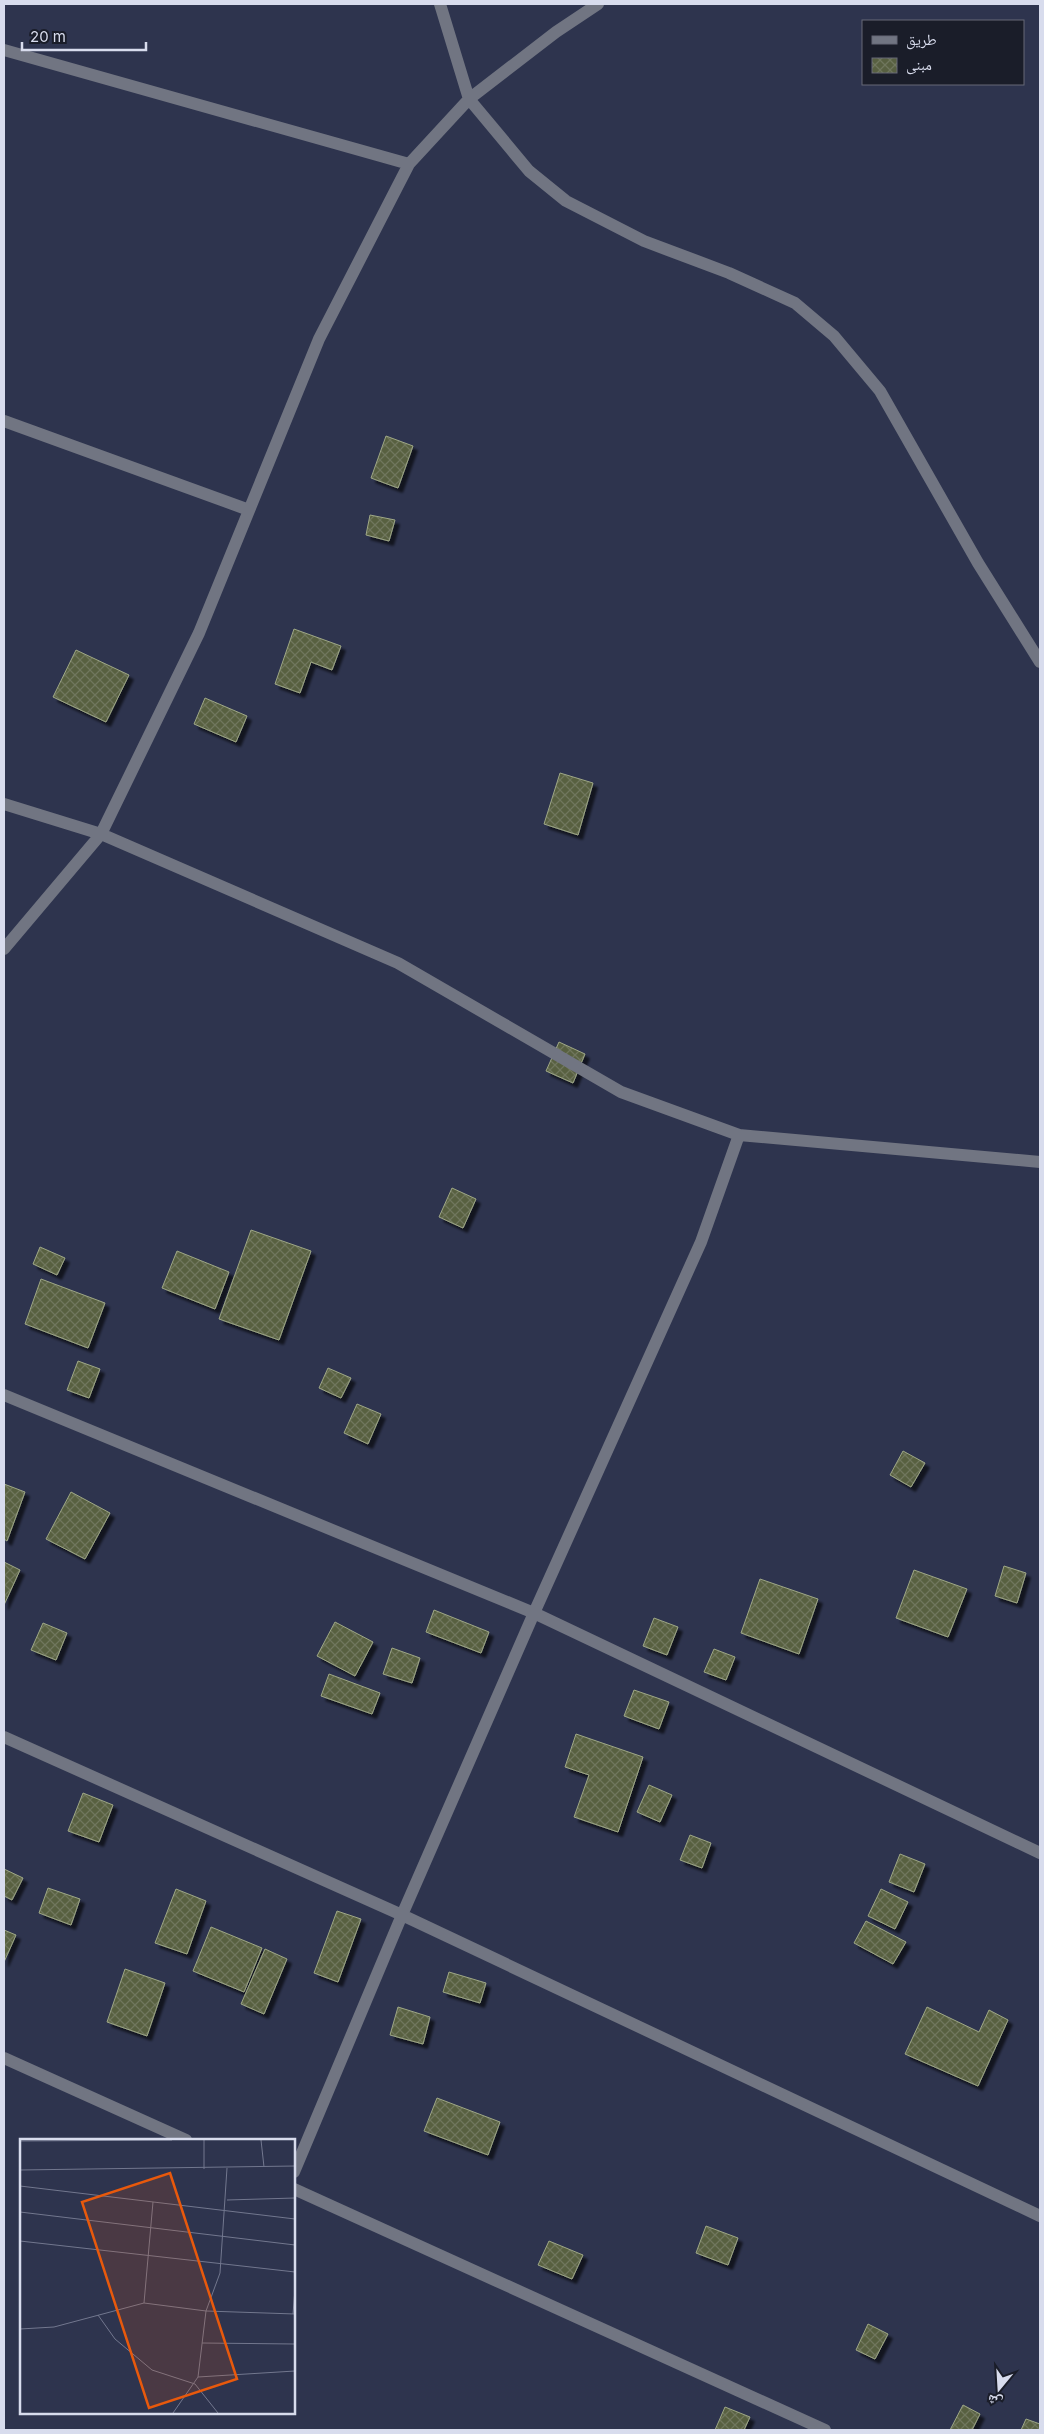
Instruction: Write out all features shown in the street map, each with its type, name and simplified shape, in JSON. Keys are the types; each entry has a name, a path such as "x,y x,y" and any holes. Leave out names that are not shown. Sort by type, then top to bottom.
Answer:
{"street":[{"path":"440,4 469,99 529,171 566,201 644,241 729,273 795,303 834,336 880,391 978,563 1040,662"},
{"path":"4,949 101,834 199,634 318,339 409,164 469,99 556,32 598,4"},
{"path":"4,50 409,164"},
{"path":"4,421 249,510"},
{"path":"4,804 101,834 398,963 621,1092 740,1135 1040,1162"},
{"path":"295,2170 402,1915 534,1613 701,1242 740,1135"},
{"path":"4,1395 534,1613 1040,1853"},
{"path":"4,1737 402,1915 1040,2216"},
{"path":"4,2058 184,2139"},
{"path":"295,2189 825,2430"}],"building":[{"path":"386,436 413,446 398,488 371,478"},
{"path":"370,515 395,520 389,541 366,535"},
{"path":"294,629 341,646 332,670 311,662 300,693 275,684"},
{"path":"76,650 129,675 106,722 53,697"},
{"path":"205,698 247,716 236,742 194,724"},
{"path":"560,773 593,783 578,835 544,824"},
{"path":"559,1042 585,1054 573,1083 546,1071"},
{"path":"452,1188 476,1199 463,1228 439,1217"},
{"path":"251,1230 311,1251 279,1340 219,1319"},
{"path":"40,1247 65,1258 57,1275 33,1264"},
{"path":"177,1251 229,1272 215,1309 162,1288"},
{"path":"41,1279 105,1303 88,1348 25,1324"},
{"path":"78,1361 100,1369 89,1398 67,1390"},
{"path":"328,1368 351,1378 341,1398 319,1388"},
{"path":"357,1404 381,1414 368,1444 344,1433"},
{"path":"903,1451 925,1463 911,1487 890,1475"},
{"path":"4,1484 25,1492 7,1541 4,1539"},
{"path":"71,1492 110,1513 85,1559 46,1539"},
{"path":"4,1562 20,1570 4,1605"},
{"path":"1004,1566 1026,1573 1017,1603 995,1596"},
{"path":"914,1570 967,1589 948,1637 896,1618"},
{"path":"760,1579 818,1599 799,1654 741,1633"},
{"path":"434,1610 489,1632 481,1653 426,1632"},
{"path":"654,1618 678,1627 667,1655 643,1646"},
{"path":"335,1622 373,1642 355,1676 317,1656"},
{"path":"43,1623 67,1633 56,1660 31,1650"},
{"path":"392,1648 420,1658 412,1683 383,1674"},
{"path":"714,1649 735,1657 726,1680 704,1672"},
{"path":"329,1674 380,1693 372,1714 321,1696"},
{"path":"634,1690 669,1702 659,1729 624,1716"},
{"path":"576,1734 643,1757 618,1832 574,1817 589,1775 565,1767"},
{"path":"649,1785 672,1795 660,1822 637,1812"},
{"path":"83,1793 113,1805 99,1842 68,1831"},
{"path":"690,1835 711,1843 702,1868 680,1860"},
{"path":"900,1854 925,1864 914,1892 889,1882"},
{"path":"4,1869 23,1878 12,1900 4,1896"},
{"path":"48,1888 80,1899 71,1925 39,1913"},
{"path":"176,1889 206,1901 187,1954 155,1943"},
{"path":"881,1889 908,1902 895,1929 868,1916"},
{"path":"337,1911 361,1919 338,1982 314,1973"},
{"path":"866,1921 906,1942 893,1964 854,1943"},
{"path":"211,1927 262,1948 244,1992 193,1971"},
{"path":"4,1930 16,1935 4,1962"},
{"path":"265,1949 287,1959 264,2014 241,2004"},
{"path":"125,1969 165,1983 147,2036 107,2022"},
{"path":"449,1972 486,1983 480,2003 443,1992"},
{"path":"398,2007 430,2017 423,2044 390,2035"},
{"path":"927,2007 979,2032 989,2010 1008,2020 978,2086 905,2054"},
{"path":"437,2098 500,2122 488,2155 424,2131"},
{"path":"706,2226 738,2238 728,2265 696,2253"},
{"path":"549,2241 583,2255 572,2279 538,2265"},
{"path":"868,2324 888,2334 875,2359 856,2350"},
{"path":"963,2405 980,2414 972,2430 950,2430"},
{"path":"725,2407 750,2417 744,2430 715,2430"},
{"path":"1026,2419 1040,2424 1040,2430 1021,2430"}]}
